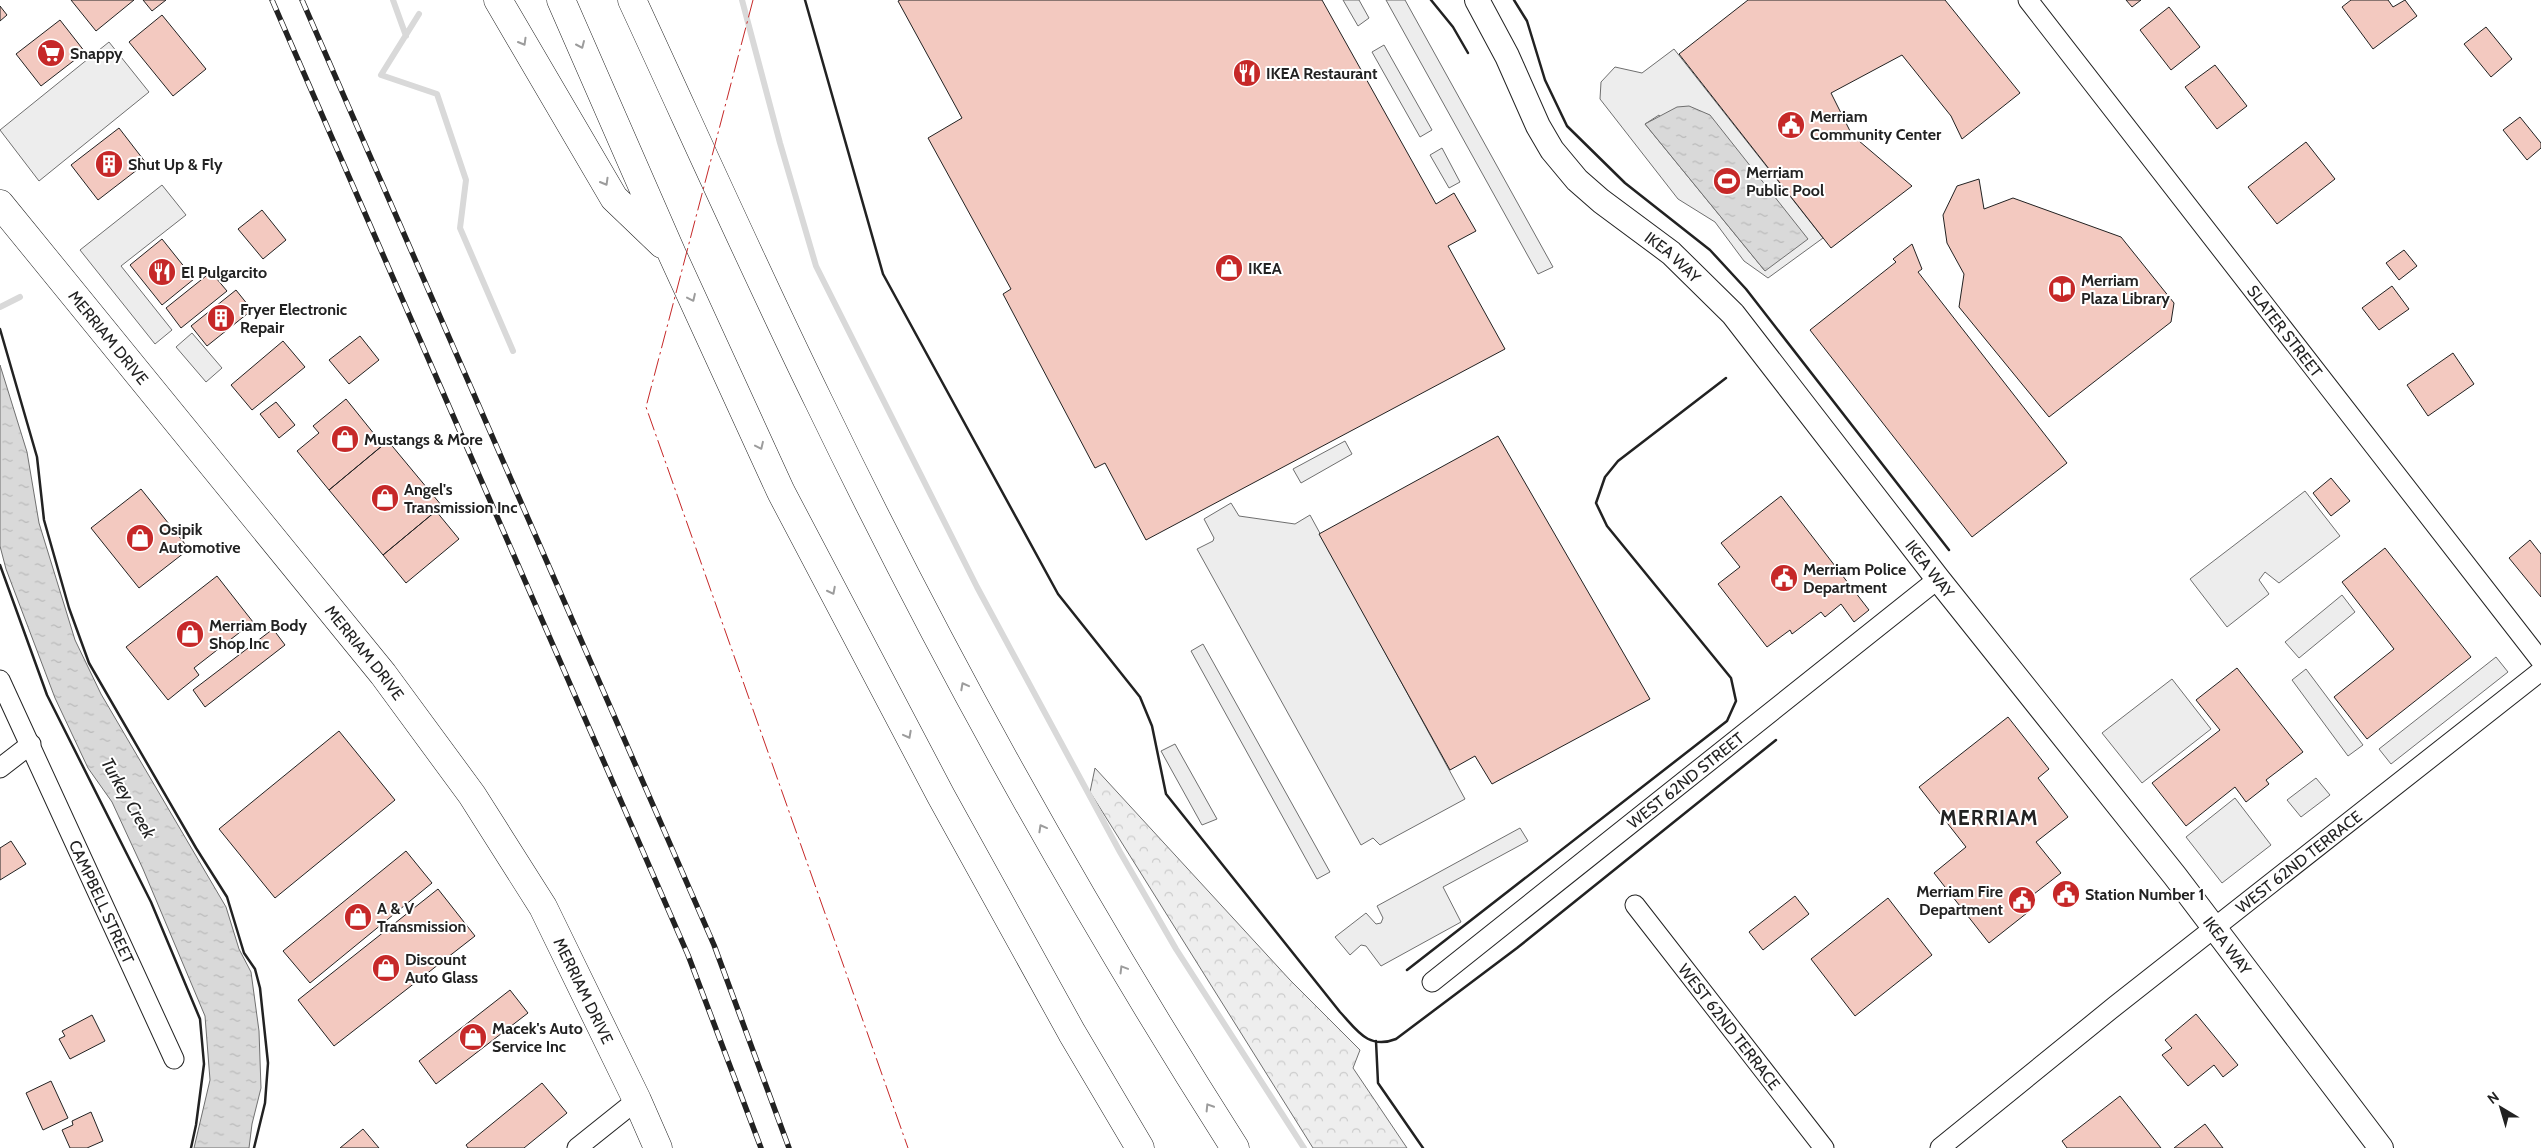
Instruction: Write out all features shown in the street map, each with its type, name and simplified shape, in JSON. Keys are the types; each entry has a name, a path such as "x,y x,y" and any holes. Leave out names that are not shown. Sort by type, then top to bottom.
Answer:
{"main road":[{"path":"498,0 614,198 672,254"},
{"path":"561,0 672,254 781,492 866,657 1068,1025 1140,1148"},
{"path":"632,0 818,401 977,712 1125,972 1235,1148"},
{"name":"MERRIAM DRIVE","path":"0,204 383,674 472,795 543,907 637,1100 658,1148"}],"street":[{"name":"IKEA WAY","path":"1477,0 1507,56 1538,126 1552,150 1577,180 1601,201 1671,253 1733,314 1938,579 2097,776 2381,1148"},
{"name":"SLATER STREET","path":"2028,0 2541,661"},
{"name":"WEST 62ND STREET","path":"1432,982 1938,579"},
{"name":"WEST 62ND TERRACE","path":"1940,1148 2115,1006 2541,671"},
{"name":"CAMPBELL STREET","path":"0,680 174,1059"},
{"path":"0,768 31,744"},
{"name":"WEST 62ND TERRACE","path":"1635,905 1824,1148"},
{"path":"577,1148 637,1100"}],"green space":[{"path":"1095,768 1290,980 1360,1050 1353,1068 1407,1148 1313,1148 1090,792"}],"shaded area":[{"path":"1343,0 1359,0 1369,18 1358,26"},
{"path":"1386,0 1405,0 1553,267 1538,274"},
{"path":"109,42 149,92 39,181 0,130"},
{"path":"1384,45 1432,130 1420,137 1372,52"},
{"path":"1674,49 1823,238 1768,278 1744,261 1715,222 1678,199 1600,99 1601,82 1615,67 1642,73","holes":["1659,115 1765,271 1645,124"]},
{"path":"1442,148 1460,182 1449,188 1430,155"},
{"path":"162,185 186,215 121,266 172,330 155,344 80,250"},
{"path":"192,333 222,368 206,382 176,347"},
{"path":"1345,441 1352,454 1301,483 1293,469"},
{"path":"2305,491 2340,536 2279,583 2265,572 2259,580 2269,594 2227,627 2190,579"},
{"path":"1231,503 1239,516 1295,524 1310,515 1465,799 1380,845 1373,838 1361,845 1197,549 1213,541 1214,538 1204,519"},
{"path":"2342,595 2355,612 2299,658 2285,642"},
{"path":"1203,644 1330,872 1317,879 1191,651"},
{"path":"2496,657 2508,672 2391,764 2379,749"},
{"path":"2306,669 2363,745 2348,756 2292,680"},
{"path":"2172,679 2211,729 2142,783 2102,733"},
{"path":"1175,744 1217,819 1202,825 1161,751"},
{"path":"2316,778 2330,795 2301,817 2287,800"},
{"path":"2235,798 2271,845 2222,883 2186,837"},
{"path":"1520,828 1528,841 1443,887 1461,922 1381,966 1366,946 1361,945 1350,955 1335,937 1366,913 1376,924 1381,923 1383,918 1377,906"}],"water":[{"name":"Merriam Public Pool","path":"1689,106 1710,115 1808,239 1765,271 1645,124 1677,107"},
{"name":"Turkey Creek","path":"0,365 27,452 39,523 75,640 101,694 226,907 239,949 251,972 259,1031 261,1088 252,1124 249,1148 194,1148 210,1080 205,1016 143,869 112,802 88,768 55,698 6,569 0,546"}],"building":[{"path":"71,0 134,0 96,31"},
{"path":"143,0 166,0 152,11"},
{"name":"IKEA","path":"1322,0 1436,204 1454,193 1476,231 1448,246 1505,349 1146,540 1105,463 1095,468 1003,294 1011,289 928,138 962,118 898,1"},
{"name":"Merriam Community Center","path":"1748,0 1945,0 2020,93 1962,139 1951,116 1902,55 1831,93 1852,135 1912,186 1831,248 1679,54"},
{"path":"2126,0 2141,0 2132,7"},
{"path":"2351,0 2388,0 2393,7 2405,0 2417,16 2373,49 2342,7"},
{"path":"0,6 7,15 0,21"},
{"path":"2169,7 2200,47 2171,70 2140,30"},
{"path":"162,15 206,69 173,96 129,42"},
{"name":"Snappy","path":"60,20 85,52 41,86 16,54"},
{"path":"2486,27 2512,59 2491,77 2464,44"},
{"path":"2215,65 2247,106 2217,129 2185,87"},
{"path":"2520,117 2541,143 2541,148 2527,160 2503,130"},
{"name":"Shut Up & Fly","path":"119,128 146,163 98,200 71,165"},
{"path":"2306,142 2335,179 2277,224 2248,187"},
{"name":"Merriam Plaza Library","path":"1979,179 1984,209 2013,198 2121,237 2174,303 2171,322 2049,417 1959,307 1964,274 1947,243 1943,215 1957,186"},
{"path":"262,210 286,240 263,259 238,229"},
{"name":"El Pulgarcito","path":"162,239 194,279 162,305 130,265"},
{"path":"1912,244 1922,269 1918,272 2067,463 1972,537 1810,330 1896,262 1893,259"},
{"path":"2404,250 2417,266 2399,280 2386,263"},
{"path":"211,272 227,291 181,328 166,308"},
{"path":"2392,286 2409,309 2379,330 2362,308"},
{"name":"Fryer Electronic Repair","path":"236,290 252,310 207,346 191,326"},
{"path":"360,336 379,360 349,384 329,360"},
{"path":"283,341 305,367 252,410 231,385"},
{"path":"2453,353 2474,384 2428,416 2407,385"},
{"name":"Mustangs & More","path":"346,399 383,445 329,490 297,451 319,433 313,426"},
{"path":"276,402 295,425 279,438 260,414"},
{"path":"1498,436 1650,699 1492,784 1475,756 1450,770 1319,534"},
{"name":"Angel's Transmission Inc","path":"388,441 442,506 383,555 329,490"},
{"path":"2331,478 2350,501 2331,516 2313,493"},
{"name":"Osipik Automotive","path":"141,489 189,549 139,588 91,528"},
{"path":"1781,496 1869,610 1854,622 1841,604 1825,617 1821,612 1792,634 1790,630 1767,647 1718,584 1740,567 1721,543"},
{"path":"436,511 459,539 406,583 383,555"},
{"path":"2530,540 2541,554 2541,597 2509,558"},
{"path":"2385,548 2471,657 2367,739 2334,697 2394,649 2342,582"},
{"name":"Merriam Body Shop Inc","path":"217,576 253,622 194,668 199,675 168,700 126,647"},
{"path":"273,629 285,645 205,707 193,690"},
{"path":"2237,668 2303,752 2266,780 2269,784 2246,802 2235,787 2186,826 2152,783 2220,730 2196,700"},
{"path":"2008,717 2049,769 2038,778 2068,817 2036,842 2061,873 2025,901 2032,909 1989,943 1934,873 1966,847 1919,787"},
{"path":"339,731 395,800 275,898 219,829"},
{"path":"11,841 26,864 0,880 0,848"},
{"name":"A & V Transmission","path":"406,851 432,883 310,983 283,951"},
{"name":"Discount Auto Glass","path":"438,889 475,936 334,1046 298,1000"},
{"path":"1795,896 1809,914 1763,950 1749,932"},
{"path":"1888,898 1932,955 1855,1016 1811,959"},
{"name":"Macek's Auto Service Inc","path":"510,990 528,1013 436,1084 419,1061"},
{"path":"2196,1014 2238,1065 2223,1077 2214,1065 2188,1086 2162,1055 2172,1048 2165,1040"},
{"path":"92,1015 105,1041 70,1059 59,1039 65,1036 62,1031"},
{"path":"51,1081 68,1118 43,1130 26,1093"},
{"path":"542,1083 567,1113 524,1148 468,1148 466,1145"},
{"path":"2120,1096 2161,1148 2067,1148 2062,1141"},
{"path":"91,1112 103,1141 87,1148 70,1148 62,1130 73,1125 72,1121"},
{"path":"2205,1124 2223,1148 2174,1148"},
{"path":"363,1129 379,1148 340,1148"}],"waterway":[{"path":"393,0 406,36"},
{"path":"742,0 780,143 816,266 977,587 1120,852 1176,949 1304,1148"},
{"path":"419,14 381,75 437,94 466,180 460,228 513,351"},
{"path":"0,307 20,297"}],"railway":[{"path":"272,0 688,955 761,1148"},
{"path":"302,0 714,945 789,1148"}],"wall":[{"path":"805,0 883,274 1058,594 1140,697 1152,726 1166,794 1340,1012 1364,1036 1378,1042 1396,1039 1517,948 1776,740"},
{"path":"1431,0 1453,27 1468,53"},
{"path":"1514,0 1527,21 1545,80 1567,126 1625,183 1710,250 1746,289 1949,550"},
{"path":"0,329 37,457 44,520 69,608 89,663 196,848 227,897 244,953 255,969 260,988 268,1063 265,1103 254,1148"},
{"path":"1407,970 1727,721 1736,701 1731,678 1607,526 1596,503 1605,477 1618,461 1726,378"},
{"path":"0,565 47,695 151,902 200,1019 204,1064 191,1148"},
{"path":"1376,1041 1378,1083 1423,1148"}],"power":[{"path":"753,0 646,407 908,1148"}],"place":[{"name":"Snappy","path":"51,53"},
{"name":"IKEA Restaurant","path":"1247,73"},
{"name":"Merriam Community Center","path":"1791,125"},
{"name":"Shut Up & Fly","path":"109,164"},
{"name":"Merriam Public Pool","path":"1727,181"},
{"name":"IKEA","path":"1229,268"},
{"name":"El Pulgarcito","path":"162,272"},
{"name":"Merriam Plaza Library","path":"2062,289"},
{"name":"Fryer Electronic Repair","path":"221,318"},
{"name":"Mustangs & More","path":"345,439"},
{"name":"Angel's Transmission Inc","path":"385,498"},
{"name":"Osipik Automotive","path":"140,538"},
{"name":"Merriam Police Department","path":"1784,578"},
{"name":"Merriam Body Shop Inc","path":"190,634"},
{"name":"Station Number 1","path":"2066,894"},
{"name":"Merriam Fire Department","path":"2022,900"},
{"name":"A & V Transmission","path":"358,917"},
{"name":"Discount Auto Glass","path":"386,968"},
{"name":"Macek's Auto Service Inc","path":"473,1037"}],"district":[{"name":"MERRIAM","path":"1989,817"}]}
